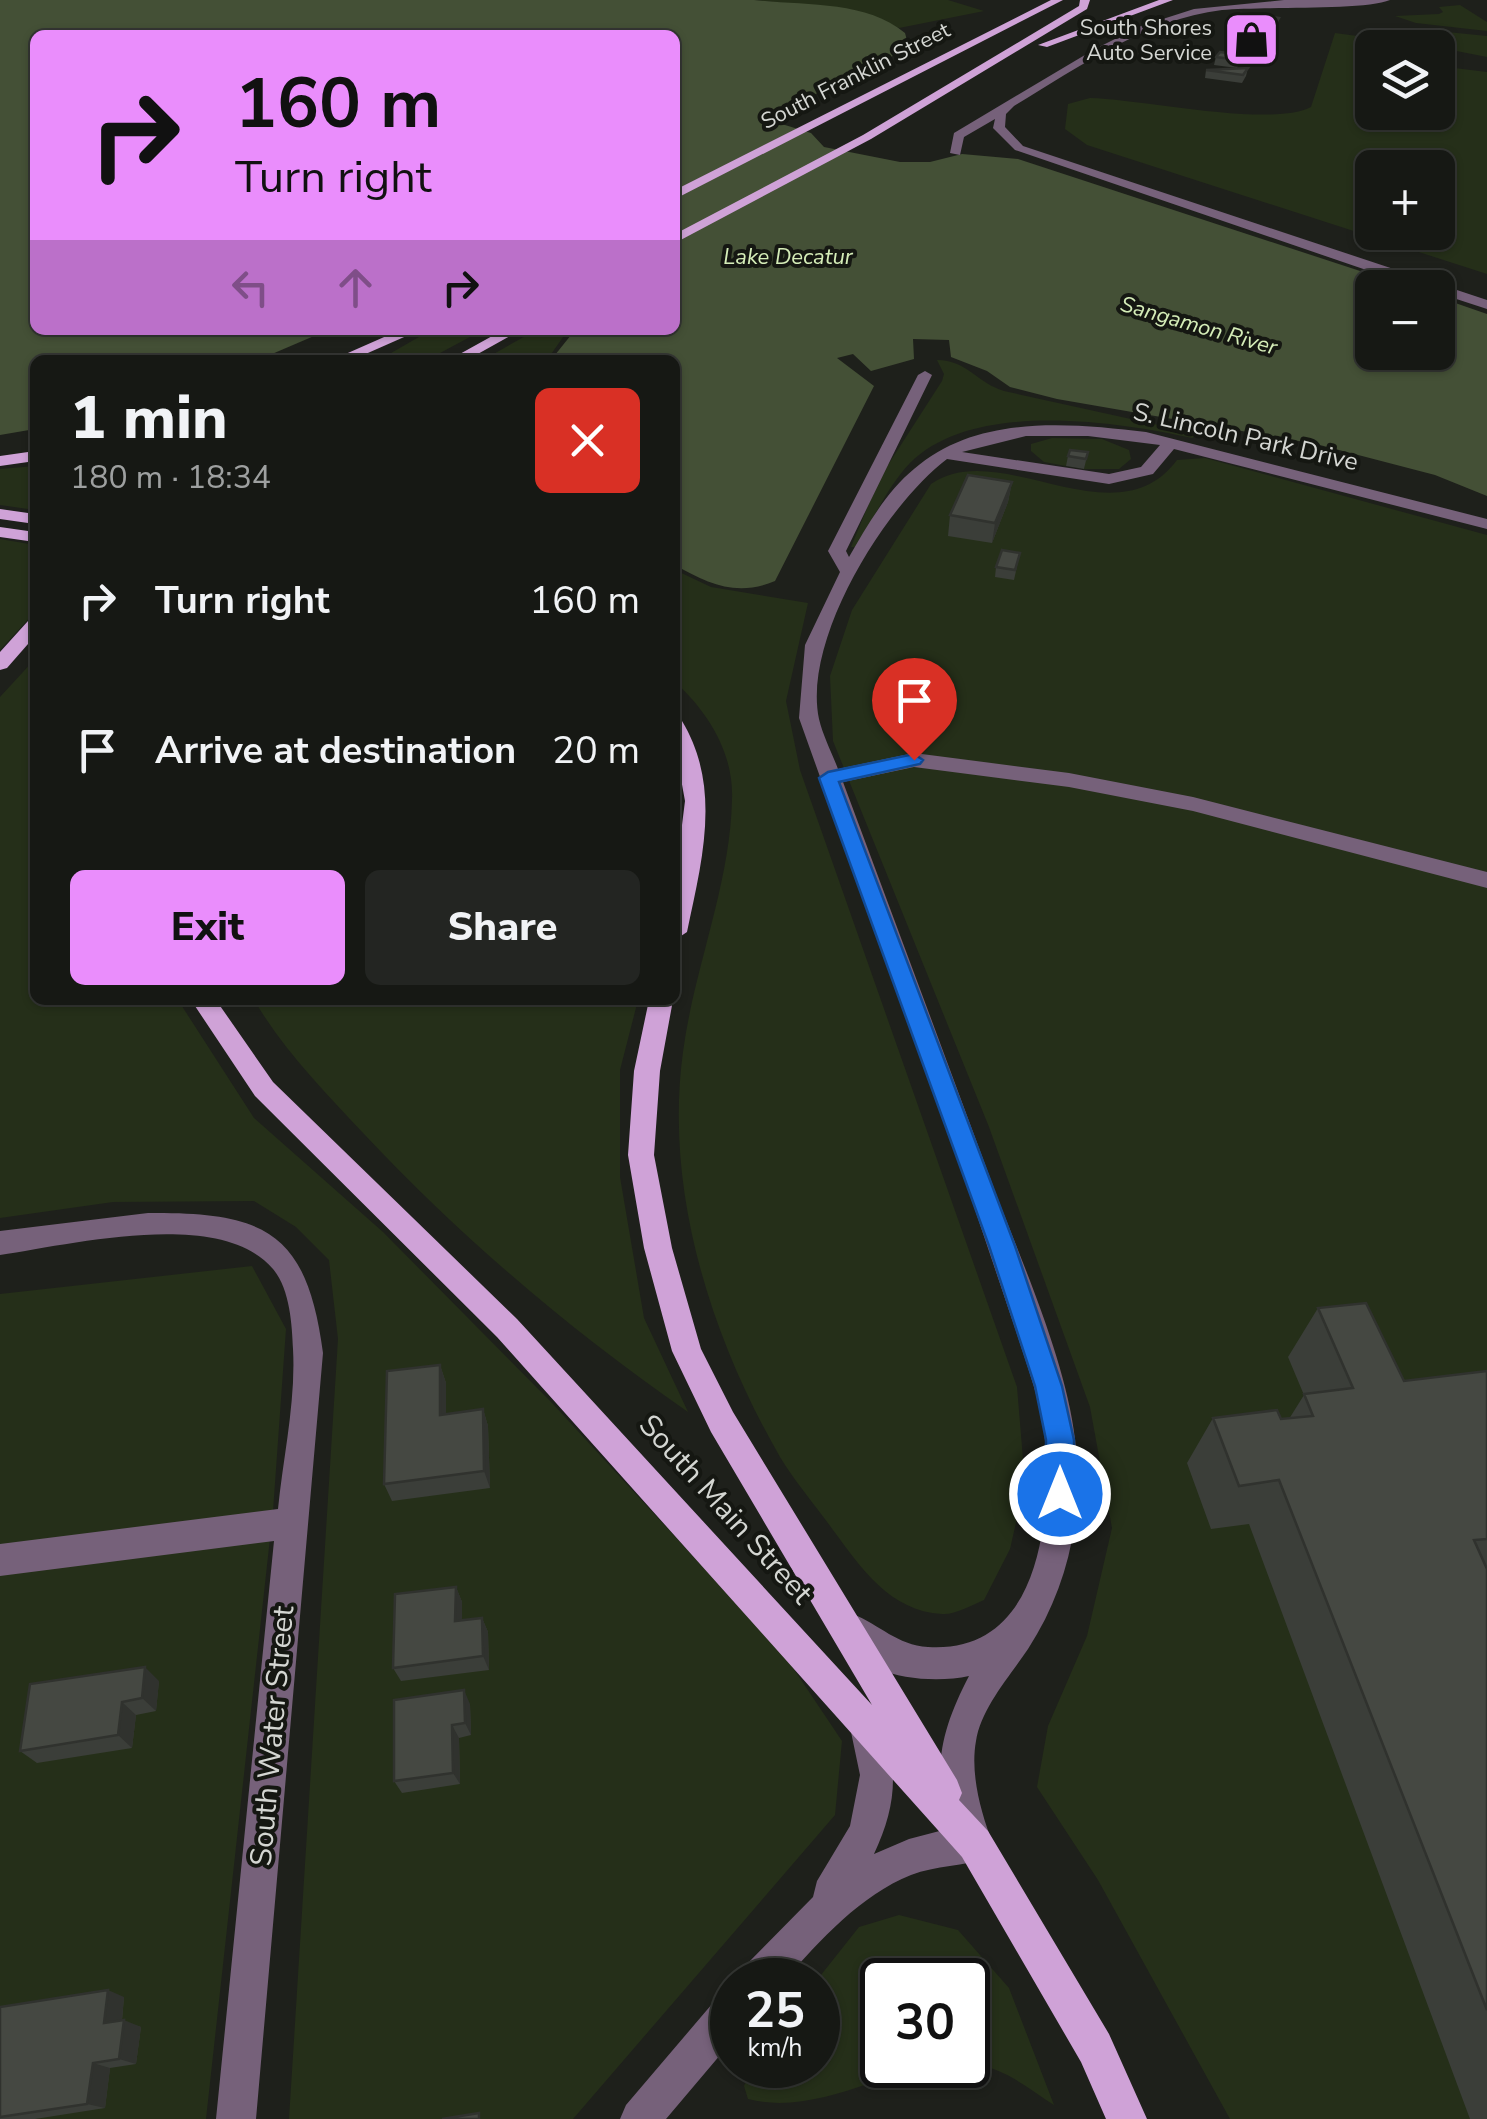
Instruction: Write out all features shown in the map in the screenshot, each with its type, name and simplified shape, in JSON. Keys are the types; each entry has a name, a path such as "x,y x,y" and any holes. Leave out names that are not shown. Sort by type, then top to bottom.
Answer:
{"main road":[{"name":"South Franklin Street","path":"680,192 1052,2 1085,0"},
{"path":"680,237 866,137 1084,7 1085,0"},
{"path":"1032,49 1168,0"},
{"path":"939,94 1110,7"},
{"path":"351,355 401,335"},
{"path":"369,355 404,335"},
{"path":"466,355 504,335"},
{"path":"0,460 30,457"},
{"path":"0,514 30,517"},
{"path":"0,532 30,537"},
{"path":"0,664 30,631"},
{"path":"680,739 693,774 697,829 680,909"},
{"name":"South Main Street","path":"206,1005 264,1088 507,1328 976,1844 1095,2048 1128,2119"},
{"path":"660,1005 647,1070 641,1155 658,1248 682,1334 722,1422 976,1844"}],"street":[{"path":"962,0 980,5"},
{"path":"956,153 958,135 1141,29 1223,7 1385,0"},
{"path":"1007,107 1000,116 1000,131 1020,148 1383,270"},
{"path":"1455,294 1487,305"},
{"path":"850,573 837,550 925,375"},
{"name":"S. Lincoln Park Drive","path":"976,1844 961,1807 958,1740 980,1690 1020,1631 1049,1574 1059,1539 1060,1440 1048,1386 1002,1246 808,718 807,681 812,648 850,573 910,482 946,454 1006,435 1048,430 1110,432 1171,443 1487,524"},
{"path":"946,454 1108,480 1147,471 1171,443"},
{"path":"828,778 914,760 1069,780 1192,804 1487,880"},
{"name":"South Water Street","path":"0,1243 124,1228 227,1227 260,1239 283,1260 297,1286 308,1353 236,2119"},
{"path":"0,1560 292,1523"},
{"path":"839,1618 876,1650 906,1662 926,1664 984,1654 1020,1631"},
{"path":"778,1958 812,1918 864,1840 876,1803 875,1752 858,1715"},
{"path":"812,1918 858,1881 898,1862 930,1849 976,1844"},
{"path":"640,2119 710,2037"}],"shaded area":[{"path":"754,0 948,0 984,11 899,28 853,10"},
{"path":"1460,5 1487,22 1487,31 1416,23 1395,16 1439,14 1443,12 1439,7"},
{"path":"1335,33 1355,36 1355,130 1455,130 1455,68 1487,72 1487,274 1413,250 1455,250 1455,150 1355,150 1355,231 1087,145 1065,129 1068,104 1090,98 1237,114 1292,113 1311,107"},
{"path":"1455,33 1487,36 1487,57 1455,51"},
{"path":"422,335 474,335 436,355 388,355"},
{"path":"527,335 564,335 550,355 492,355"},
{"path":"937,360 956,364 1004,391 1199,434 1192,438 1124,426 1045,421 970,430 937,443 910,463 856,547 851,547 879,479 942,381 944,374"},
{"path":"1052,438 1102,439 1129,450 1131,459 1119,469 1084,469 1085,462 1069,460 1066,466 1044,462 1031,451 1031,444"},
{"path":"1205,458 1487,535 1487,2119 1230,2119 1098,1880 1037,1787 1048,1726 1087,1636 1112,1528 1090,1407 989,1127 833,741 830,676 852,610 931,484 959,473 990,472 1090,491 1122,492 1151,483 1177,460"},
{"path":"30,466 30,509 0,505 0,469"},
{"path":"0,539 30,544 30,617 0,650"},
{"path":"680,572 711,587 808,603 786,701 800,770 1017,1387 1025,1483 1010,1549 984,1600 952,1613 907,1605 879,1586 792,1476 733,1363 698,1262 680,1157 679,1104 688,1021 719,895 732,800 724,750 698,706 680,687"},
{"path":"30,664 30,1005 181,1005 254,1118 383,1232 552,1403 785,1656 842,1741 835,1815 573,2119 289,2119 338,1339 329,1260 296,1227 254,1201 113,1202 0,1218 0,697"},
{"path":"257,1005 637,1005 620,1070 620,1177 644,1318 688,1412 560,1316 479,1247 320,1087"},
{"path":"252,1266 286,1329 273,1511 206,2119 0,2119 0,1294"},
{"path":"899,1915 958,1930 983,1958 860,1958 860,2086 805,2101 748,2099 745,2088 840,2088 840,1958 834,1958 859,1927"},
{"path":"990,1966 1009,1988 1054,2105 990,2068"}],"water":[{"path":"0,0 754,0 853,10 889,22 905,33 909,48 775,114 772,121 811,133 824,147 900,162 930,162 962,154 1018,159 1357,270 1355,370 1455,370 1455,303 1487,314 1487,496 1435,475 1316,444 1057,399 1010,387 987,371 951,357 949,340 913,339 914,359 871,371 853,354 837,358 874,386 775,581 748,588 723,586 680,568 680,355 555,355 571,335 680,335 680,30 30,30 30,335 316,335 270,355 30,355 30,430 0,435"}],"building":[{"path":"1241,13 1279,18 1268,36 1229,32"},
{"path":"1220,52 1243,55 1239,60 1216,57"},
{"path":"1248,68 1243,75 1206,70"},
{"path":"1070,450 1088,452 1086,459 1068,456"},
{"path":"968,475 1012,482 995,523 950,515"},
{"path":"1002,550 1020,553 1015,570 996,567"},
{"path":"1366,1303 1404,1381 1487,1371 1487,1539 1474,1540 1487,1569 1487,2010 1279,1480 1239,1486 1213,1418 1277,1410 1281,1419 1313,1416 1304,1394 1353,1388 1318,1308"},
{"path":"440,1365 440,1415 483,1409 484,1471 384,1484 387,1371"},
{"path":"456,1587 455,1621 482,1618 483,1656 393,1668 395,1594"},
{"path":"145,1667 142,1698 122,1702 118,1735 20,1751 30,1684"},
{"path":"464,1690 465,1723 452,1725 453,1773 394,1781 394,1700"},
{"path":"108,1990 104,2023 124,2020 119,2059 93,2063 87,2104 0,2117 0,2007"},
{"path":"479,2113 479,2119 442,2119"}],"place":[{"name":"South Shores Auto Service","path":"1251,40"}],"route":[{"path":"914,760 828,778 1002,1246 1048,1386 1060,1440 1060,1494"}],"water label":[{"name":"Lake Decatur","path":"788,256"},
{"name":"Sangamon River","path":"1199,325"}]}
